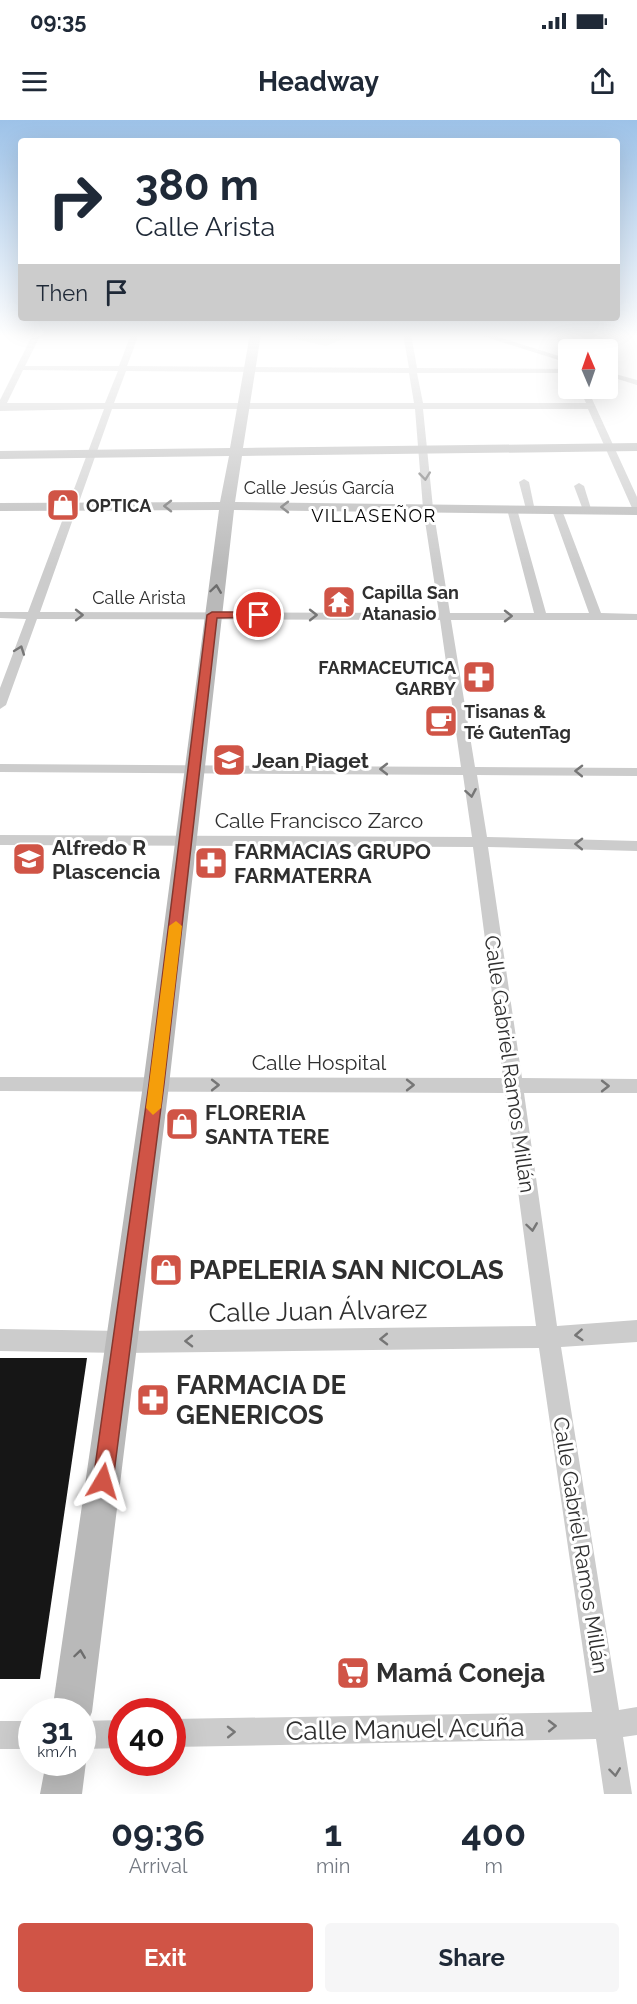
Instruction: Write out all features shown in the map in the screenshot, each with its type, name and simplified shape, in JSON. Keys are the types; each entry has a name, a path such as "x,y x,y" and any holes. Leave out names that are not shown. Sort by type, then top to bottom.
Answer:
{"street":[{"path":"0,705 107,412"},
{"path":"74,1698 156,1084 212,615 227,506 245,412"},
{"name":"Calle Gabriel Ramos Millán","path":"419,412 428,508 480,842 548,1337 618,1794"},
{"path":"593,412 637,509"},
{"path":"0,455 637,447"},
{"path":"524,482 531,509"},
{"path":"579,486 588,510"},
{"name":"Calle Jesús García","path":"0,507 637,509"},
{"path":"512,509 541,616"},
{"path":"557,510 596,616"},
{"name":"Calle Arista","path":"0,615 637,617"},
{"path":"0,768 467,769 637,772"},
{"name":"Calle Francisco Zarco","path":"0,840 480,842 636,849"},
{"name":"Calle Hospital","path":"0,1084 637,1086"},
{"name":"Calle Juan Álvarez","path":"0,1340 122,1342 548,1337 637,1331"},
{"name":"Calle Manuel Acuña","path":"186,1733 609,1725 637,1721"},
{"path":"0,1735 18,1735"},
{"path":"61,1794 64,1776"}],"building":[{"path":"0,1358 87,1358 40,1679 0,1679"}],"slow traffic":[{"path":"153,1108 176,926"}],"place":[{"name":"OPTICA","path":"63,505"},
{"name":"Capilla San Atanasio","path":"339,602"},
{"name":"FARMACEUTICA GARBY","path":"479,677"},
{"name":"Tisanas & Té GutenTag","path":"441,721"},
{"name":"Jean Piaget","path":"229,760"},
{"name":"Alfredo R Plascencia","path":"29,859"},
{"name":"FARMACIAS GRUPO FARMATERRA","path":"211,863"},
{"name":"FLORERIA SANTA TERE","path":"182,1124"},
{"name":"PAPELERIA SAN NICOLAS","path":"166,1270"},
{"name":"FARMACIA DE GENERICOS","path":"153,1400"},
{"name":"Mamá Coneja","path":"353,1673"}],"district":[{"name":"VILLASEÑOR","path":"374,515"}],"route":[{"path":"103,1481 156,1084 212,615 259,615"}]}
